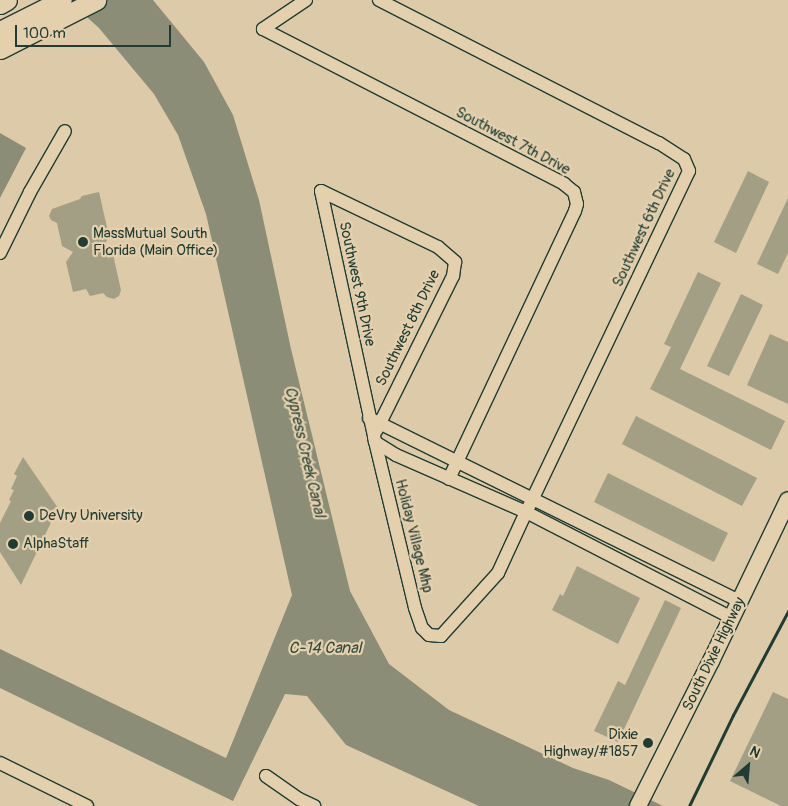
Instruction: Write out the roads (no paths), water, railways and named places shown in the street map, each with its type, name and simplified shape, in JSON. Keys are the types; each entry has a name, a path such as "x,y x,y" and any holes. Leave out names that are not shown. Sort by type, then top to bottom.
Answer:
{"highway":[{"path":"0,4 7,0"},
{"path":"0,62 16,54 62,0"},
{"path":"0,31 96,0"},
{"path":"0,49 48,16"}],"main road":[{"name":"South Dixie Highway","path":"638,806 732,618 788,500"}],"street":[{"name":"Southwest 7th Drive","path":"306,0 263,30 564,184 574,192 577,204 575,211 449,478"},
{"name":"Southwest 6th Drive","path":"379,0 659,143 684,159 689,171 526,512"},
{"path":"0,252 30,192 65,131"},
{"name":"Southwest 9th Drive","path":"321,191 375,421 374,440"},
{"name":"Southwest 8th Drive","path":"321,191 438,247 455,262 453,276 375,421"},
{"path":"375,421 740,601"},
{"name":"Holiday Village Mhp","path":"374,440 396,456 526,512 732,618"},
{"name":"Holiday Village Mhp","path":"374,440 400,552 422,628 430,635 441,636 498,573 526,512"},
{"path":"0,763 87,806"},
{"path":"266,776 297,802 314,806"}],"water":[{"name":"C-14 Canal","path":"68,0 153,0 204,62 233,115 259,200 291,349 350,591 389,664 449,710 573,768 609,780 663,806 479,806 346,745 307,696 285,694 233,801 0,688 0,649 226,758 292,595 206,214 178,135 154,94 99,28"},
{"path":"0,133 26,148 0,198"}],"railway":[{"path":"689,806 733,715 788,611"}],"place":[{"name":"MassMutual South Florida (Main Office)","path":"83,242"},
{"name":"DeVry University","path":"29,516"},
{"name":"AlphaStaff","path":"13,544"},
{"name":"Dixie Highway/#1857","path":"648,743"}],"water label":[{"name":"Cypress Creek Canal","path":"305,452"}]}
